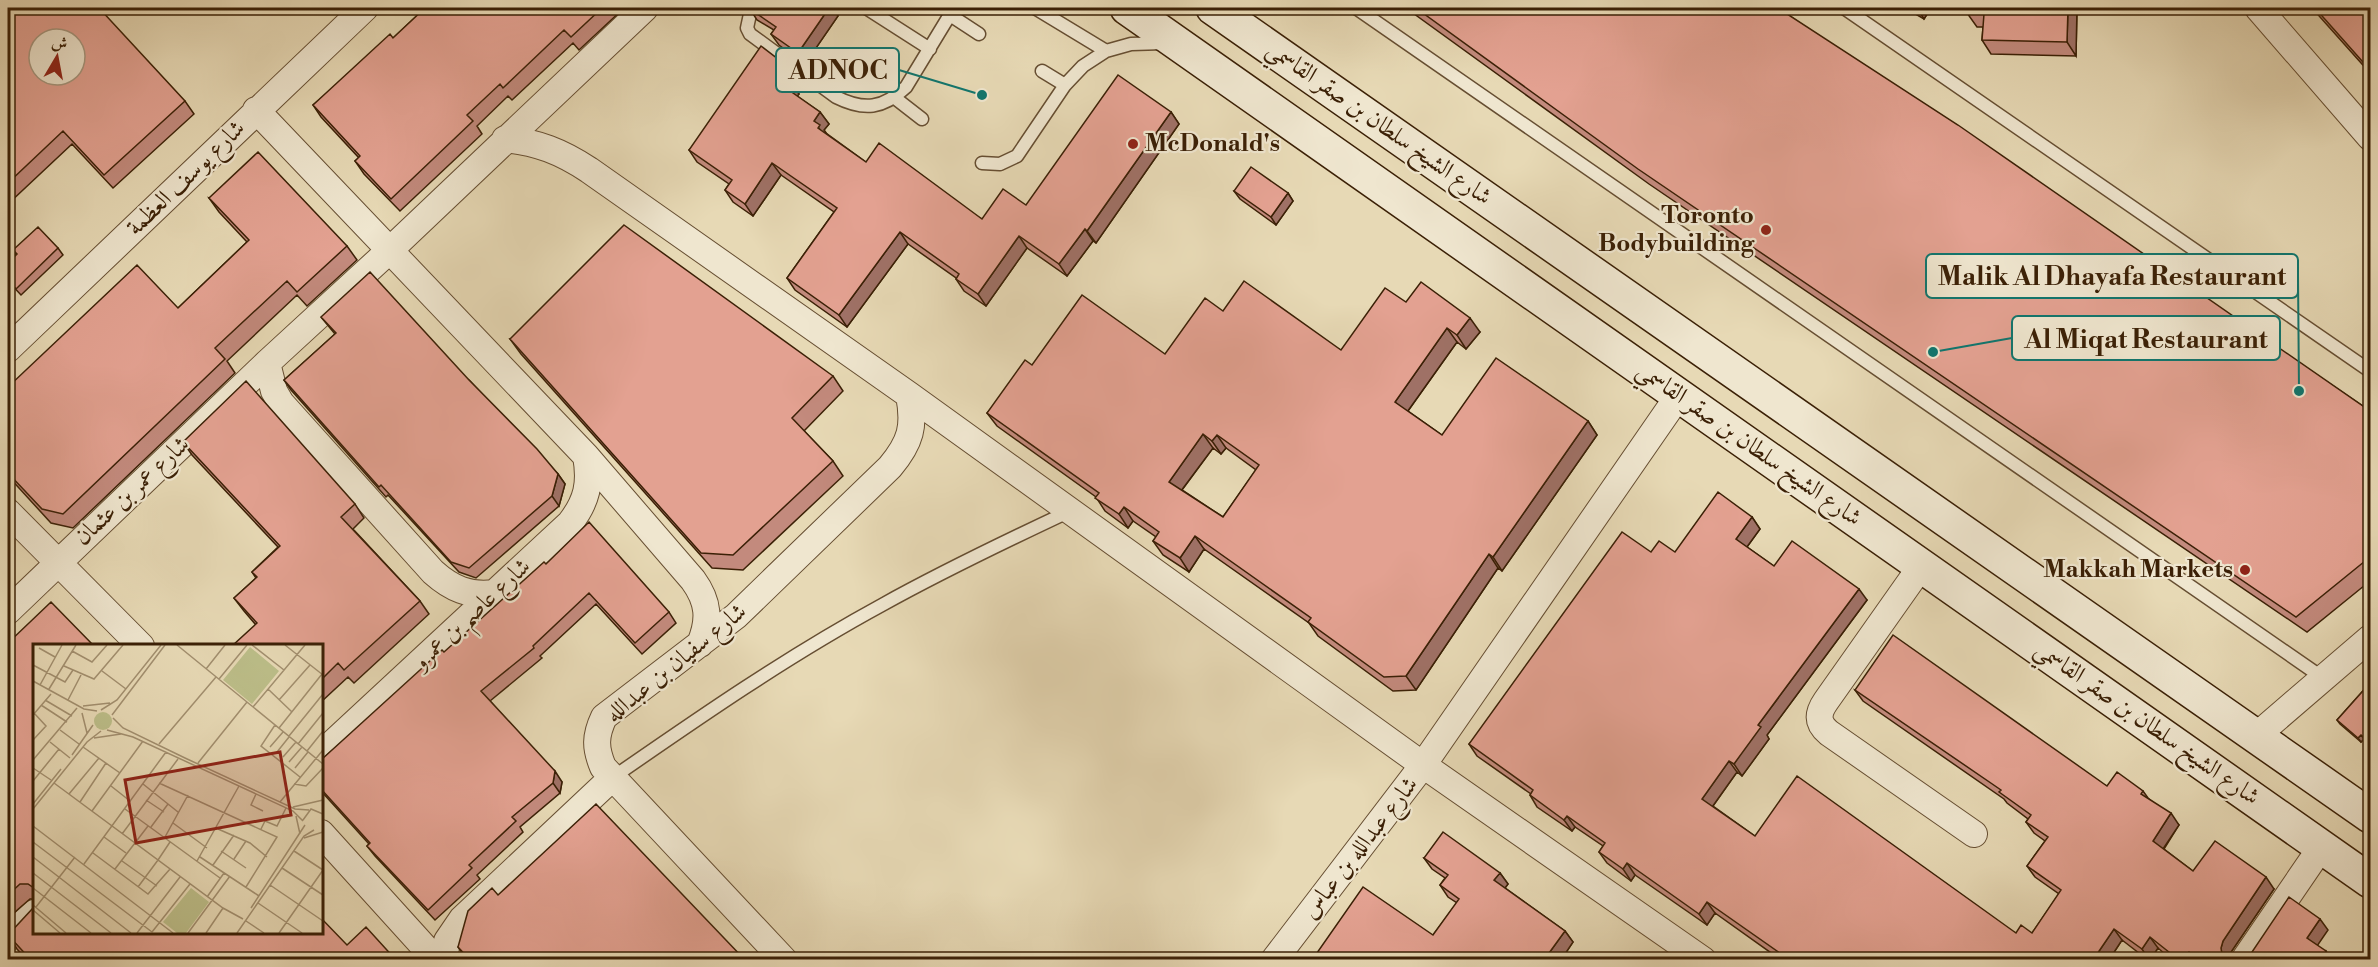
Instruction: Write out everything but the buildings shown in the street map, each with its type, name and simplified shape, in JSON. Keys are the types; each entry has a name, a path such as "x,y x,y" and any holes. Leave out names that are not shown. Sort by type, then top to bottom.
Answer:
{"main road":[{"name":"شارع الشيخ سلطان بن صقر القاسمي","path":"1127,8 2370,880"},
{"name":"شارع الشيخ سلطان بن صقر القاسمي","path":"1213,8 2370,816"},
{"path":"1723,426 1771,444 1821,474 1829,474 1842,465 1845,458 1844,450"}],"street":[{"name":"شارع يوسف العظمة","path":"11,336 365,8"},
{"name":"شارع عمر بن عثمان","path":"8,611 267,363 390,250 645,8"},
{"path":"2258,8 2370,137"},
{"path":"256,110 586,456 704,594 708,611 706,628 700,644"},
{"path":"505,139 527,141 549,147 570,157 909,395 1423,765 1703,960"},
{"path":"267,363 274,391 285,409 433,572 446,584 461,591 477,594 494,593"},
{"name":"شارع سفيان بن عبدالله","path":"784,960 612,778 603,767 596,751 597,733 604,717 736,616 890,467 903,452 910,434 913,414 909,395"},
{"name":"شارع عبدالله بن عباس","path":"1274,960 1423,765 1679,395"},
{"name":"شارع عاصم بن عمرو","path":"322,753 570,523 581,509 588,492 589,474 586,456"},
{"path":"8,512 139,644"},
{"path":"1922,566 1826,701 1820,710 1819,718 1822,727 1829,733 1974,834"},
{"path":"2256,736 2370,638"},
{"path":"444,960 447,941 462,919 612,778"},
{"path":"322,834 436,960"},
{"path":"2244,960 2322,846"},
{"path":"8,938 33,914"}],"lane":[{"path":"866,8 930,49"},
{"path":"1035,8 1106,51"},
{"path":"1356,8 2323,678"},
{"path":"1844,8 2370,371"},
{"path":"750,14 747,28 750,34 836,97 850,104 865,107 895,98 906,87 952,11 979,34"},
{"path":"982,163 1000,164 1017,156 1065,85 1083,66 1106,51 1131,44 1157,41 1181,46"},
{"path":"1042,71 1065,85"},
{"path":"895,98 922,119"},
{"path":"612,778 709,710 880,606 974,556 1070,511"}],"place":[{"name":"ADNOC","path":"982,95"},
{"name":"McDonald's","path":"1133,144"},
{"name":"Toronto Bodybuilding","path":"1766,230"},
{"name":"Al Miqat Restaurant","path":"1933,352"},
{"name":"Malik Al Dhayafa Restaurant","path":"2299,391"},
{"name":"Makkah Markets","path":"2245,570"}]}
